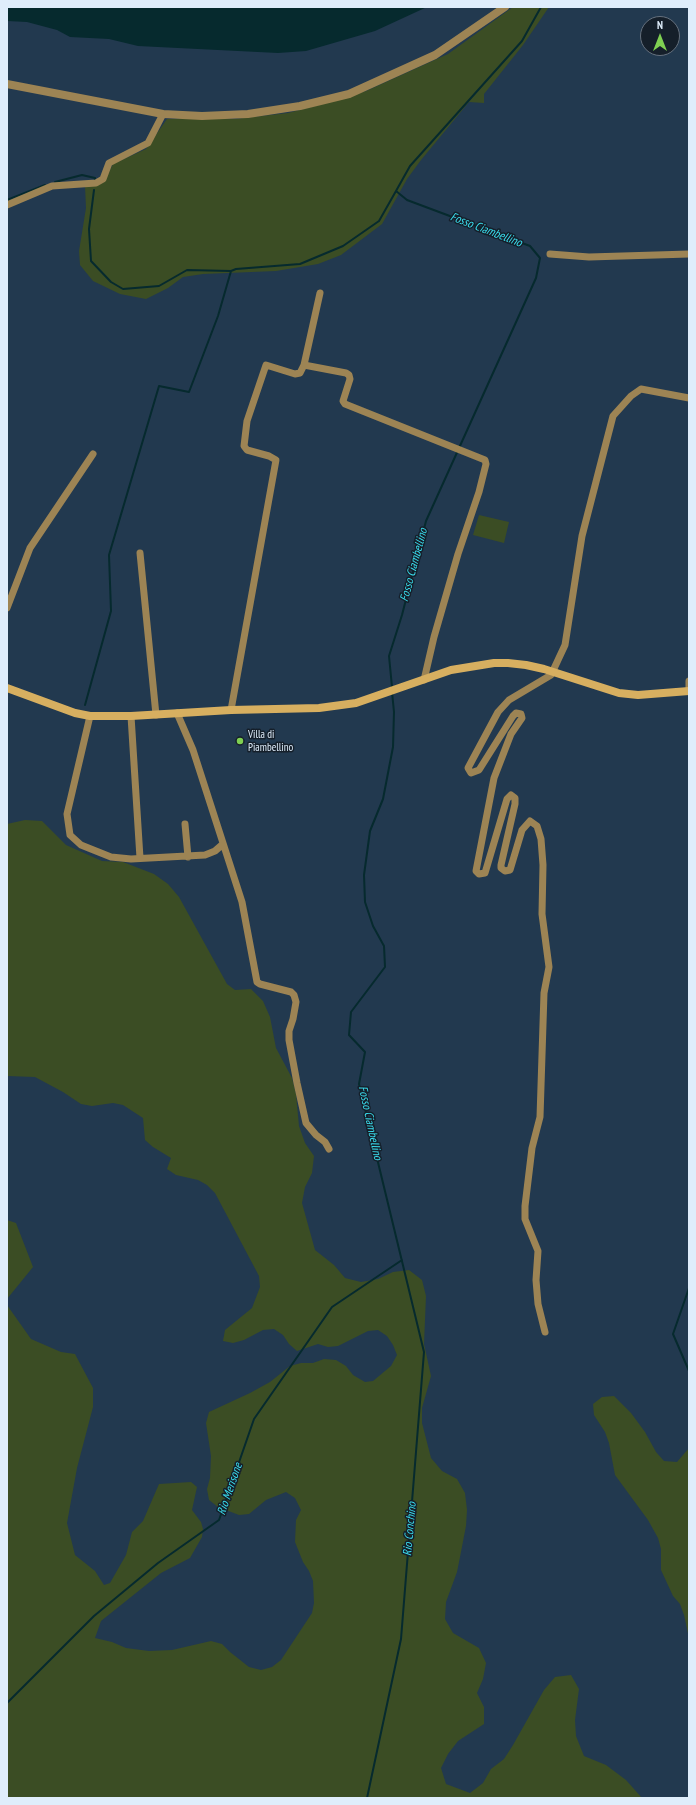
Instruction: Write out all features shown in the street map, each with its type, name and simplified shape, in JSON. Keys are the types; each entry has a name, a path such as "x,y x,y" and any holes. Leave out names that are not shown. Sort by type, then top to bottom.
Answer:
{"main road":[{"path":"7,688 74,713 90,716 156,715 231,710 339,706 356,703 451,670 494,663 526,665 619,693 638,695 689,691"}],"street":[{"path":"7,84 163,114 202,116 248,114 300,106 349,94 435,55 505,7"},
{"path":"7,205 52,186 96,183 103,179 109,163 148,143 163,114"},
{"path":"550,254 589,257 689,254"},
{"path":"231,710 276,460 269,456 247,450 244,446 247,421 266,365 295,374 300,373 304,365 320,293"},
{"path":"304,365 346,373 349,375 350,379 343,401 345,404 485,460 486,464 434,637 424,680"},
{"path":"544,1332 538,1304 536,1280 538,1251 525,1219 525,1206 532,1148 540,1117 544,993 549,967 542,914 543,865 541,839 537,826 530,821 522,830 510,870 505,871 501,868 516,804 516,798 511,795 507,799 485,873 482,875 478,874 476,871 494,778 511,734 522,718 521,714 516,713 513,716 478,770 471,773 468,768 498,712 508,700 553,672 565,645 582,536 613,416 631,396 641,389 689,398"},
{"path":"7,608 30,548 93,454"},
{"path":"140,553 156,715"},
{"path":"689,681 689,691"},
{"path":"177,713 194,750 242,902 257,982 291,992 294,995 296,1002 289,1031 289,1040 298,1089 306,1123 329,1148"},
{"path":"90,716 69,799 67,822 70,835 81,845 111,857 188,857 205,855 215,851 223,844"},
{"path":"131,716 140,858"},
{"path":"185,824 188,857"}],"green space":[{"path":"513,7 549,7 523,45 484,94 484,103 469,102 407,179 382,224 341,255 318,264 276,271 203,274 183,277 168,288 146,299 120,294 93,281 80,265 79,251 86,208 85,186 99,185 104,182 113,164 146,149 167,119 235,119 288,113 342,99 366,91 448,54"},
{"path":"479,515 509,522 504,543 473,535"},
{"path":"25,820 42,821 66,845 102,861 123,862 154,874 168,884 179,897 227,984 235,990 251,989 263,1001 270,1017 276,1048 292,1078 296,1094 299,1126 305,1143 314,1156 312,1173 305,1187 302,1203 315,1250 334,1265 345,1278 361,1282 378,1279 393,1272 409,1270 422,1280 426,1296 424,1344 431,1376 422,1408 422,1423 431,1458 442,1471 457,1479 465,1493 467,1510 466,1526 457,1572 446,1602 445,1619 453,1633 479,1648 486,1663 483,1679 477,1693 484,1707 484,1724 458,1741 448,1754 441,1768 446,1784 470,1793 483,1783 491,1769 504,1759 544,1690 555,1677 571,1675 579,1689 575,1720 576,1736 584,1756 606,1765 626,1780 642,1798 7,1798 7,1305 31,1339 61,1352 75,1354 93,1388 93,1407 77,1468 67,1523 75,1555 95,1571 104,1585 110,1583 126,1555 132,1532 143,1521 159,1484 191,1482 197,1487 192,1510 201,1522 203,1529 202,1537 190,1558 161,1573 101,1621 95,1638 112,1642 126,1648 149,1651 172,1650 211,1641 222,1644 249,1667 261,1670 272,1667 281,1660 312,1613 314,1603 313,1581 295,1542 296,1520 301,1510 295,1498 286,1492 266,1500 249,1514 239,1515 218,1507 209,1500 207,1489 210,1478 211,1456 206,1423 209,1412 270,1382 290,1366 301,1363 313,1363 324,1359 336,1360 346,1366 353,1375 365,1382 373,1381 391,1366 397,1355 387,1336 378,1330 368,1331 338,1346 328,1347 318,1344 297,1351 289,1344 283,1335 274,1329 263,1330 244,1340 233,1343 223,1341 225,1330 252,1308 260,1287 259,1276 215,1193 207,1185 198,1180 176,1175 167,1169 171,1158 153,1147 145,1140 143,1118 123,1105 113,1103 92,1106 81,1104 63,1092 35,1077 7,1076 7,824"},
{"path":"7,1220 16,1223 33,1267 7,1299"},
{"path":"614,1396 631,1413 645,1432 656,1452 664,1461 677,1462 689,1448 689,1638 680,1604 673,1596 661,1570 661,1549 658,1538 648,1520 615,1475 609,1443 605,1432 594,1415 593,1404 602,1397"}],"shaded area":[{"path":"7,7 427,7 375,31 306,51 278,53 138,46 109,39 70,37 57,30 27,22 7,21"}],"waterway":[{"name":"Fosso Ciambellino","path":"392,687 389,656 402,615 426,521 536,278 540,258 530,246 407,200 396,191 410,166 522,41 541,7"},
{"path":"55,182 82,175 95,178 95,181"},
{"path":"7,200 45,185"},
{"path":"94,190 89,229 91,261 111,282 123,289 159,286 187,270 231,271"},
{"path":"85,705 111,611 109,555 159,386 189,392 218,316 231,271 236,269 300,264 343,246 379,221 396,191"},
{"name":"Fosso Ciambellino","path":"367,1798 401,1639 424,1352 359,1084 365,1052 349,1035 351,1012 385,967 384,946 373,926 365,902 364,875 370,831 383,799 393,747 394,712 392,692"},
{"name":"Rio Merisone","path":"7,1703 94,1616 158,1563 219,1520 254,1419 332,1307 402,1260"},
{"path":"689,1288 673,1334 689,1371"}],"place":[{"name":"Villa di Piambellino","path":"240,741"}],"water label":[{"name":"Rio Conchino","path":"410,1529"}]}
